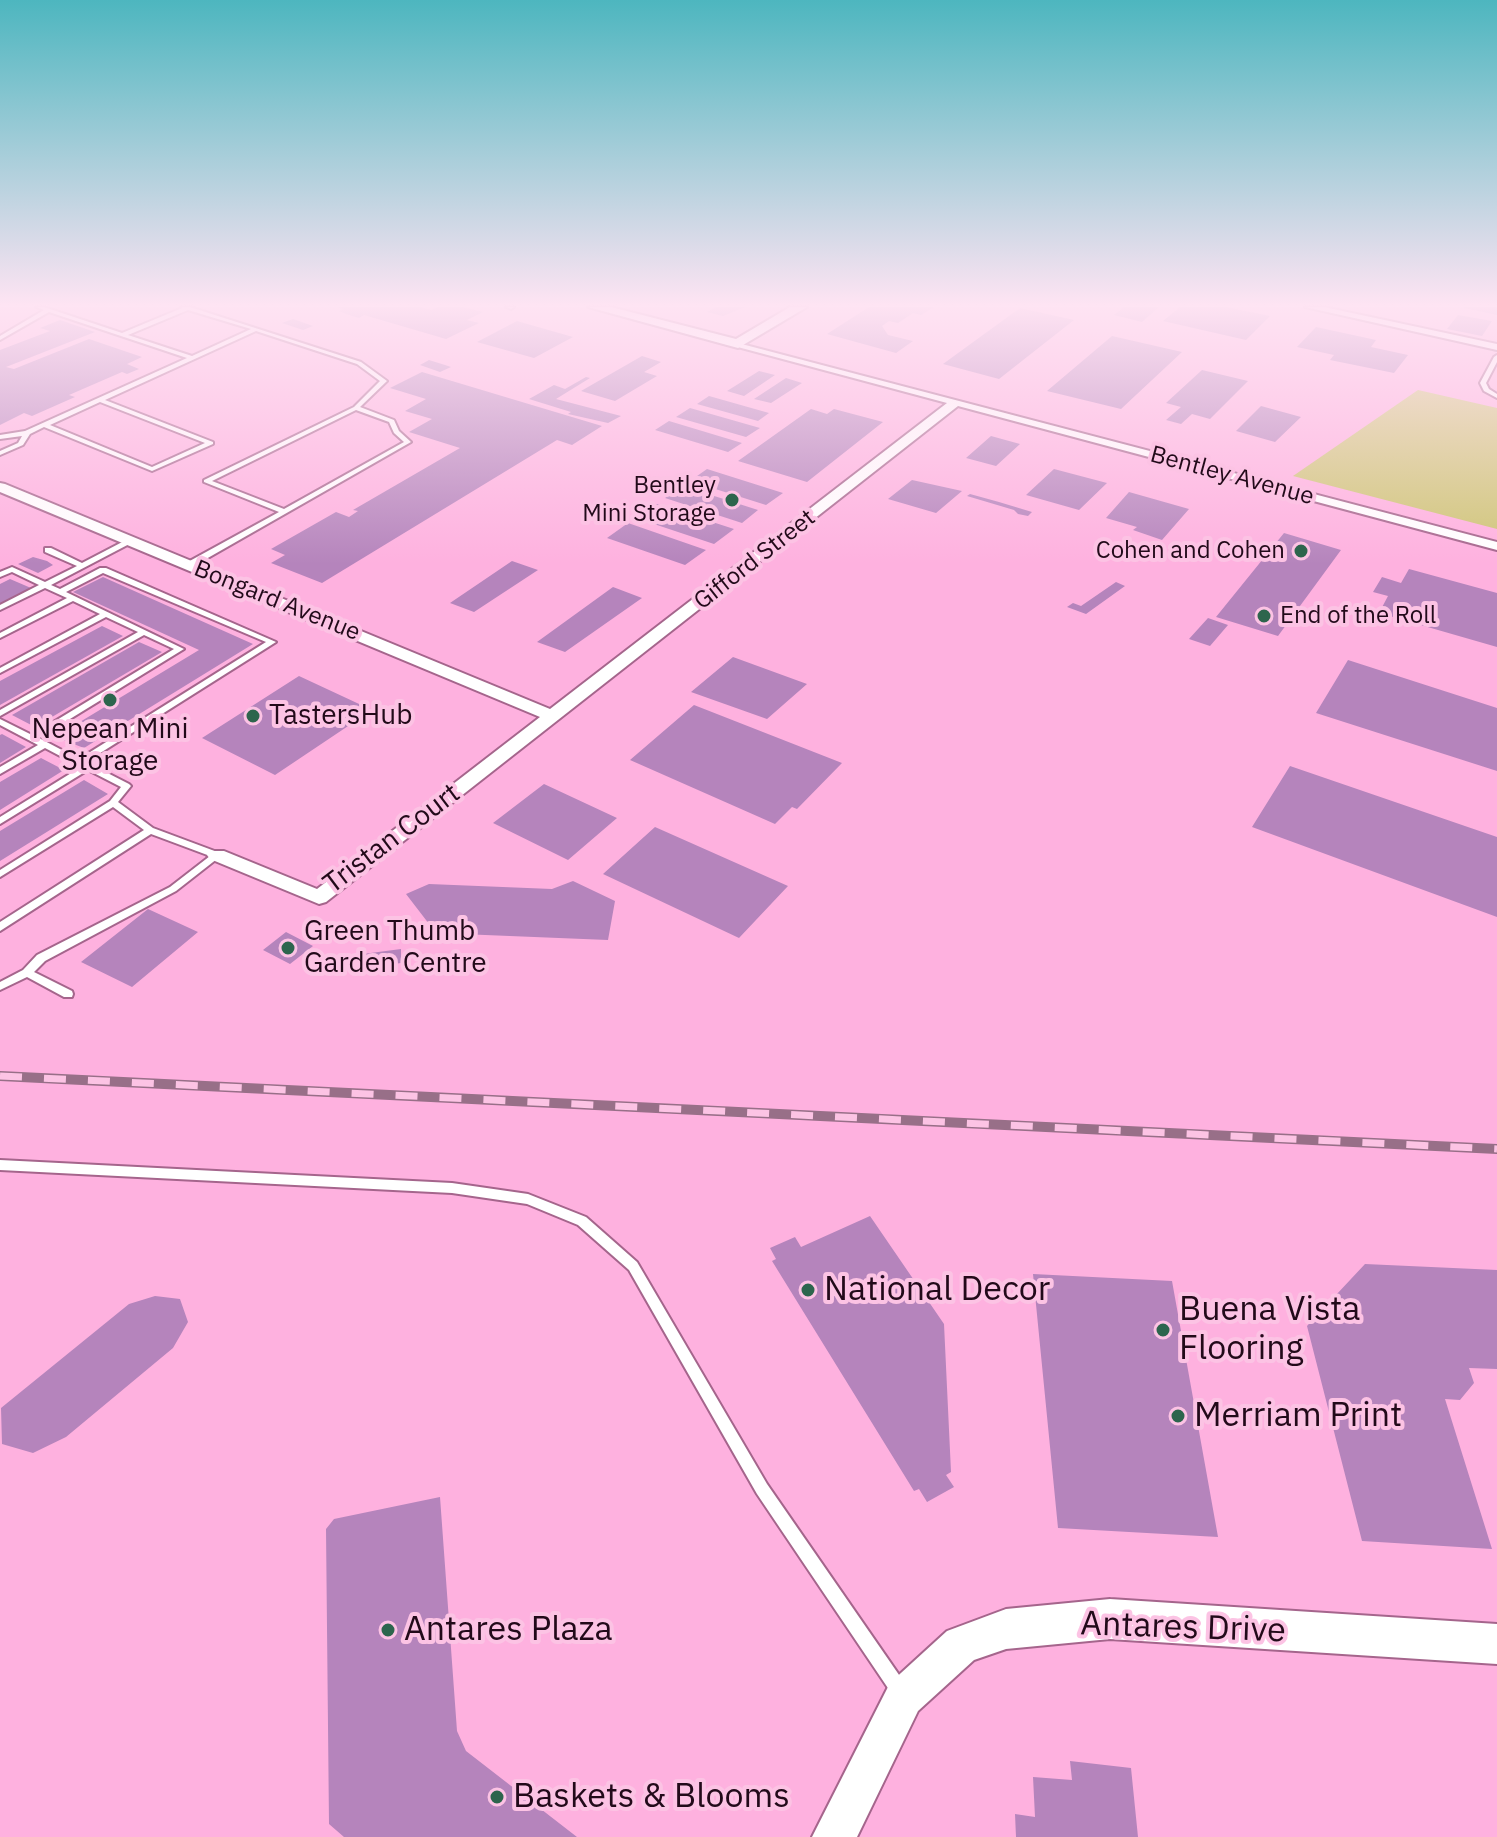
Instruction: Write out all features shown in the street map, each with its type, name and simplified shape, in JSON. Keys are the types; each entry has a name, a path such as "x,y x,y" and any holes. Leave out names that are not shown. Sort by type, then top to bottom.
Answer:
{"street":[{"name":"Bentley Avenue","path":"917,393 1497,546"},
{"name":"Gifford Street","path":"553,716 955,403"},
{"name":"Bongard Avenue","path":"0,487 553,716"},
{"name":"Tristan Court","path":"217,855 319,897 553,716"},
{"name":"Antares Drive","path":"834,1837 904,1697 961,1645 1006,1629 1110,1619 1497,1644"}],"lane":[{"path":"0,437 27,433 119,393"},
{"path":"284,511 206,481 356,408 372,393"},
{"path":"44,425 152,469 211,443 102,401"},
{"path":"189,565 408,442 396,432 392,421 356,408"},
{"path":"0,453 21,444 27,433"},
{"path":"0,608 131,541"},
{"path":"48,550 83,566"},
{"path":"0,575 12,569 180,649 31,739"},
{"path":"0,821 272,642 103,570 60,592"},
{"path":"0,636 73,598"},
{"path":"0,671 106,614"},
{"path":"0,713 144,632"},
{"path":"0,874 113,803 126,786 1,724"},
{"path":"0,771 44,745"},
{"path":"113,803 150,830 217,855"},
{"path":"0,927 150,830"},
{"path":"0,986 27,973 41,958 173,889 217,855"},
{"path":"27,973 68,994"},
{"path":"0,1165 452,1188 528,1199 582,1221 633,1266 762,1489 904,1697"}],"shaded area":[{"path":"0,393 1497,393 1497,1837 0,1837"},
{"path":"1414,393 1430,393 1497,408 1497,529 1293,476"}],"building":[{"path":"0,393 74,393 69,395 75,397 32,416 24,413 0,425"},
{"path":"405,393 491,393 602,426 572,445 557,440 322,583 271,563 285,555 271,549 336,512 349,517 358,511 353,510 460,448 409,432 432,419 405,411 426,399"},
{"path":"540,393 566,393 556,399 621,416 608,423 568,414 571,412 529,399"},
{"path":"587,393 629,393 615,401"},
{"path":"764,393 787,393 771,403 754,399"},
{"path":"1054,393 1138,393 1121,409"},
{"path":"1177,393 1236,393 1210,419 1192,414 1181,424 1166,420 1181,407 1166,403"},
{"path":"709,396 769,413 758,421 697,404"},
{"path":"1261,406 1301,417 1275,442 1236,431"},
{"path":"690,408 760,428 746,437 676,417"},
{"path":"811,409 827,414 834,409 883,422 807,482 738,461"},
{"path":"669,421 742,443 728,452 655,430"},
{"path":"991,436 1020,444 996,466 966,458"},
{"path":"707,469 783,493 766,505 690,481"},
{"path":"1054,469 1107,483 1079,510 1026,495"},
{"path":"912,480 962,491 936,513 888,499"},
{"path":"683,486 758,510 742,523 665,498"},
{"path":"1129,492 1189,509 1162,540 1133,530 1137,527 1106,518"},
{"path":"970,494 1032,512 1028,516 1018,514 1014,510 967,496"},
{"path":"657,504 734,529 714,544 636,518"},
{"path":"628,523 706,550 685,565 607,538"},
{"path":"1284,533 1341,550 1278,636 1216,617"},
{"path":"33,557 53,565 38,573 18,564"},
{"path":"512,561 538,570 474,612 450,603"},
{"path":"1409,569 1497,593 1497,647 1379,613 1388,596 1373,592 1382,577 1401,583"},
{"path":"103,577 253,644 84,748 55,737 199,650 73,592"},
{"path":"10,579 31,588 0,604 0,584"},
{"path":"1116,582 1125,586 1086,614 1067,607 1073,603 1081,606"},
{"path":"613,587 642,598 565,652 537,642"},
{"path":"1208,618 1228,625 1210,646 1189,639"},
{"path":"102,626 123,636 0,705 0,681"},
{"path":"139,642 162,652 35,727 12,715"},
{"path":"733,657 807,684 767,719 691,692"},
{"path":"1348,660 1497,708 1497,771 1316,713"},
{"path":"299,676 372,710 275,775 202,738"},
{"path":"694,705 842,763 797,809 792,807 775,824 630,760"},
{"path":"0,735 26,747 0,763"},
{"path":"41,758 64,770 0,810 0,782"},
{"path":"1290,766 1497,837 1497,917 1252,827"},
{"path":"84,780 108,794 0,861 0,831"},
{"path":"544,784 617,818 568,860 493,823"},
{"path":"655,827 788,886 739,938 603,874"},
{"path":"573,881 615,901 608,940 436,933 406,894 429,884 552,889"},
{"path":"148,909 198,932 132,987 81,962"},
{"name":"Green Thumb Garden Centre","path":"286,932 313,946 290,964 263,950"},
{"path":"401,949 401,963 348,970 348,956"},
{"path":"870,1216 944,1324 951,1472 946,1475 954,1487 927,1502 919,1489 914,1491 772,1261 776,1259 770,1248 795,1237 801,1247"},
{"path":"1365,1264 1497,1270 1497,1369 1469,1368 1474,1383 1460,1400 1445,1399 1492,1549 1362,1541 1307,1326"},
{"path":"1033,1274 1172,1281 1218,1537 1058,1528"},
{"path":"155,1296 180,1299 188,1322 173,1348 66,1437 33,1453 2,1444 1,1408 129,1304"},
{"name":"Antares Plaza","path":"440,1497 457,1731 466,1751 577,1837 344,1837 329,1824 326,1529 334,1519"},
{"path":"1070,1761 1131,1768 1138,1837 1016,1837 1015,1814 1035,1817 1033,1777 1072,1780"}],"railway":[{"path":"0,1076 1497,1149"}],"place":[{"name":"Bentley Mini Storage","path":"732,500"},
{"name":"Cohen and Cohen","path":"1301,551"},
{"name":"End of the Roll","path":"1264,616"},
{"name":"Nepean Mini Storage","path":"110,700"},
{"name":"TastersHub","path":"253,716"},
{"name":"Green Thumb Garden Centre","path":"288,948"},
{"name":"National Decor","path":"808,1290"},
{"name":"Buena Vista Flooring","path":"1163,1330"},
{"name":"Merriam Print","path":"1178,1416"},
{"name":"Antares Plaza","path":"388,1630"},
{"name":"Baskets & Blooms","path":"497,1797"}]}
